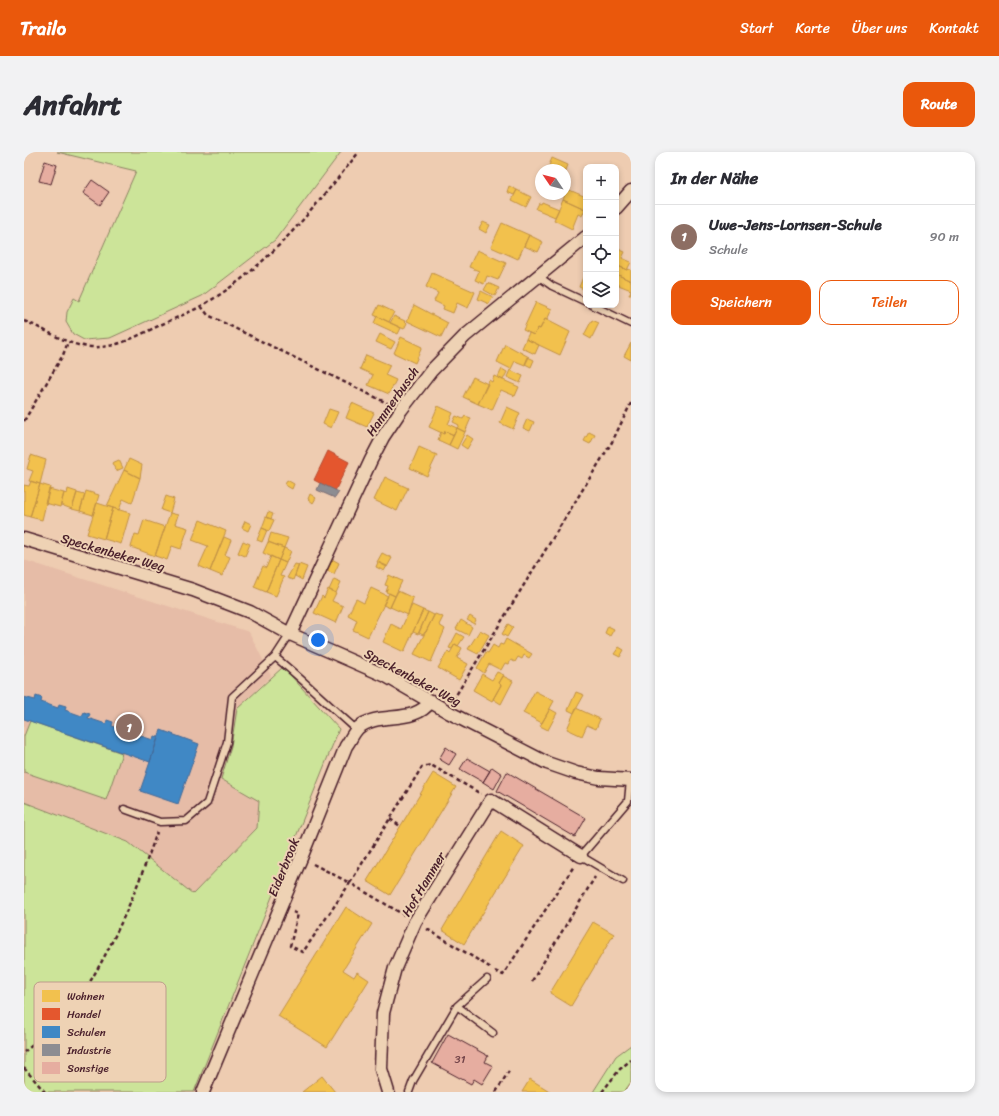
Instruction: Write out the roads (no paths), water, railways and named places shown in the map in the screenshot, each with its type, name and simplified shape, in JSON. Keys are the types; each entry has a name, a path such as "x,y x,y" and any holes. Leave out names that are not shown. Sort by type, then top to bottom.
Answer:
{"street":[{"path":"619,205 631,191"},
{"name":"Hammerbusch","path":"290,634 370,460 382,437 401,410 431,371 465,336 583,239"},
{"name":"Speckenbeker Weg","path":"24,539 193,590 250,612 290,634 386,676 547,763 576,773 599,778 630,780"},
{"name":"Eiderbrook","path":"203,1092 302,858 346,746 356,730 364,723 413,714 424,710 431,701"},
{"name":"Hof Hammer","path":"388,1092 381,1069 383,1013 395,968 415,922 491,800 581,856"}],"lane":[{"path":"538,276 552,286 583,301"},
{"path":"598,308 631,324"},
{"path":"124,809 160,822 186,821 207,803 227,742 232,697 275,657 290,634"},
{"path":"275,657 302,679 326,704 356,730"},
{"path":"623,881 581,856 628,801 630,780"},
{"path":"409,1092 413,1081 457,1006 487,979"},
{"path":"457,1006 493,1033"}],"place":[{"name":"Uwe-Jens-Lornsen-Schule","path":"129,727"}]}
